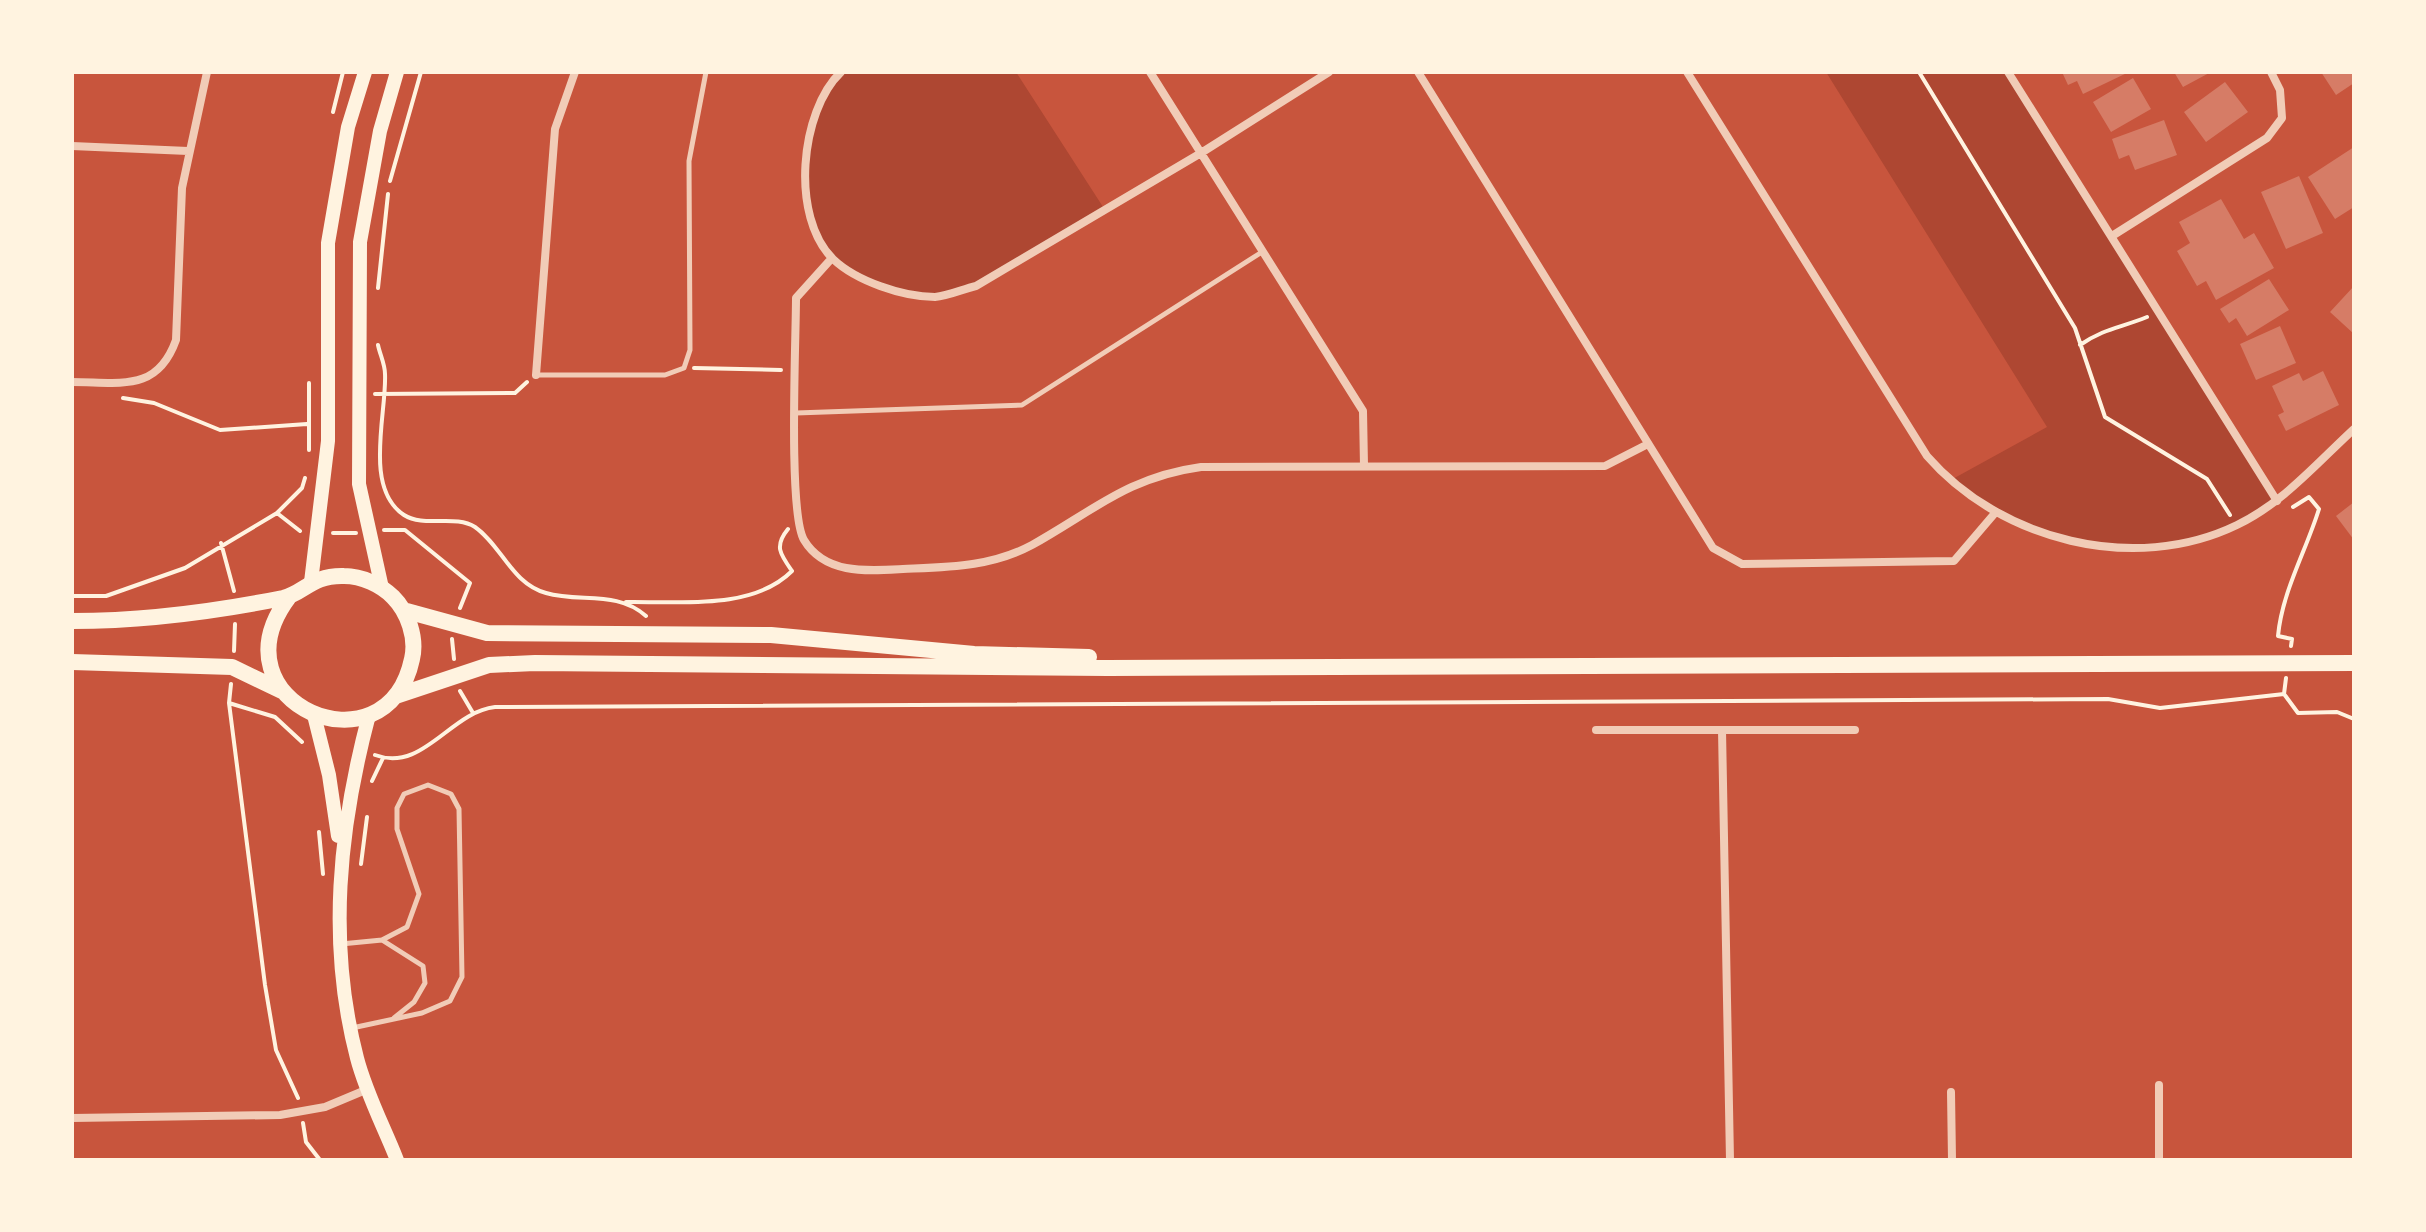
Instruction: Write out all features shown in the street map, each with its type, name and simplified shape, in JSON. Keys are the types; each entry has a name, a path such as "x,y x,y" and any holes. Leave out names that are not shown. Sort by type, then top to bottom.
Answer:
{"main road":[{"path":"311,582 328,441 328,243 348,127 365,72"},
{"path":"382,588 359,484 360,242 380,131 397,72"},
{"path":"396,696 408,676 413,654 412,631 403,610 382,588 347,576 311,582 289,597 277,613 268,653 272,673 282,691 296,705 332,720 369,715 396,696 489,665 535,663 894,667 2354,663"},
{"path":"72,621 177,616 289,597"},
{"path":"403,610 487,633 531,636 771,635 974,654 1097,658 1178,665"},
{"path":"72,662 232,667 282,691"},
{"path":"314,715 329,775 341,853"},
{"path":"369,715 354,772 341,853 339,944 351,1028 368,1089 397,1160"}],"street":[{"path":"72,382 137,382 159,372 172,352 176,340 182,188 207,72"},
{"path":"536,375 555,129 575,72"},
{"path":"841,72 817,106 807,142 804,181 815,228 832,258 877,283 902,292 936,297 976,286 1201,153 1329,72"},
{"path":"1150,72 1363,411 1364,466"},
{"path":"1418,72 1713,548 1742,564 1954,561 1995,513"},
{"path":"1687,72 1927,456 1949,481 1995,513 2038,531 2104,546 2191,542 2237,525 2277,501 2354,429"},
{"path":"2008,72 2277,501"},
{"path":"2112,236 2267,138 2282,118 2280,90 2271,72"},
{"path":"72,146 188,151"},
{"path":"832,258 796,298 797,518 804,540 835,566 861,572 981,565 1030,546 1129,485 1165,472 1201,467 1605,466 1648,444"},
{"path":"1596,730 1855,730"},
{"path":"1722,730 1730,1160"},
{"path":"2159,1085 2159,1160"},
{"path":"72,1118 301,1112 368,1089"},
{"path":"1951,1092 1952,1160"}],"lane":[{"path":"536,375 665,375 684,368 690,350 689,161 705,74 694,72"},
{"path":"796,413 1022,405 1262,252"},
{"path":"339,944 382,940 407,927 419,894 397,829 397,808 404,794 428,785 451,794 459,809 462,977 450,1001 390,1021 351,1028"},
{"path":"382,940 423,966 425,983 414,1002 390,1021"}],"path":[{"path":"378,291 388,188 421,72"},
{"path":"1919,72 2075,328 2105,417 2207,479 2237,525"},
{"path":"2080,345 2104,328 2121,327 2159,311"},
{"path":"377,333 385,370 381,429 384,485 392,504 405,516 472,525 492,541 520,578 546,593 623,602 743,597 784,578 792,571 779,554 779,539 797,518"},
{"path":"684,368 796,370"},
{"path":"357,395 515,393 536,375"},
{"path":"116,396 154,403 220,430 307,424"},
{"path":"2284,513 2309,497 2319,509 2308,545 2280,609 2278,636 2292,639 2284,694 2298,713 2337,712 2354,719"},
{"path":"72,596 106,596 185,568 277,513 301,532 405,530 470,583 453,626 457,675 461,692 473,713"},
{"path":"623,602 639,610 667,635"},
{"path":"383,758 392,761 405,757 473,713 495,707 2108,699 2160,708 2284,694"},
{"path":"306,752 287,724 266,712 229,703 276,1050 296,1087 306,1142 320,1160"},
{"path":"319,831 323,883"}],"shaded area":[{"path":"841,72 1016,72 1105,210 976,286 936,297 902,292 865,279 832,258 815,228 804,181 817,106"},
{"path":"1826,72 2008,72 2277,501 2237,525 2191,542 2104,546 2038,531 1949,481 2047,427"}],"building":[{"path":"2062,72 2129,72 2083,94 2077,81 2068,85"},
{"path":"2174,72 2211,72 2183,87"},
{"path":"2321,72 2354,72 2354,83 2336,95"},
{"path":"2133,78 2151,109 2111,132 2093,102"},
{"path":"2225,82 2248,112 2206,142 2184,112"},
{"path":"2164,120 2177,155 2135,170 2129,155 2119,159 2112,139"},
{"path":"2354,147 2354,207 2335,219 2308,177"},
{"path":"2299,176 2323,233 2286,249 2261,192"},
{"path":"2221,199 2244,239 2254,233 2274,268 2216,300 2206,281 2197,286 2177,251 2190,243 2179,222"},
{"path":"2269,279 2289,310 2247,336 2236,318 2229,323 2220,309"},
{"path":"2354,286 2354,334 2330,312"},
{"path":"2280,326 2296,363 2256,380 2240,344"},
{"path":"2323,371 2339,405 2286,431 2278,415 2284,412 2272,386 2299,373 2303,381"},
{"path":"2354,502 2354,540 2336,516"}]}
